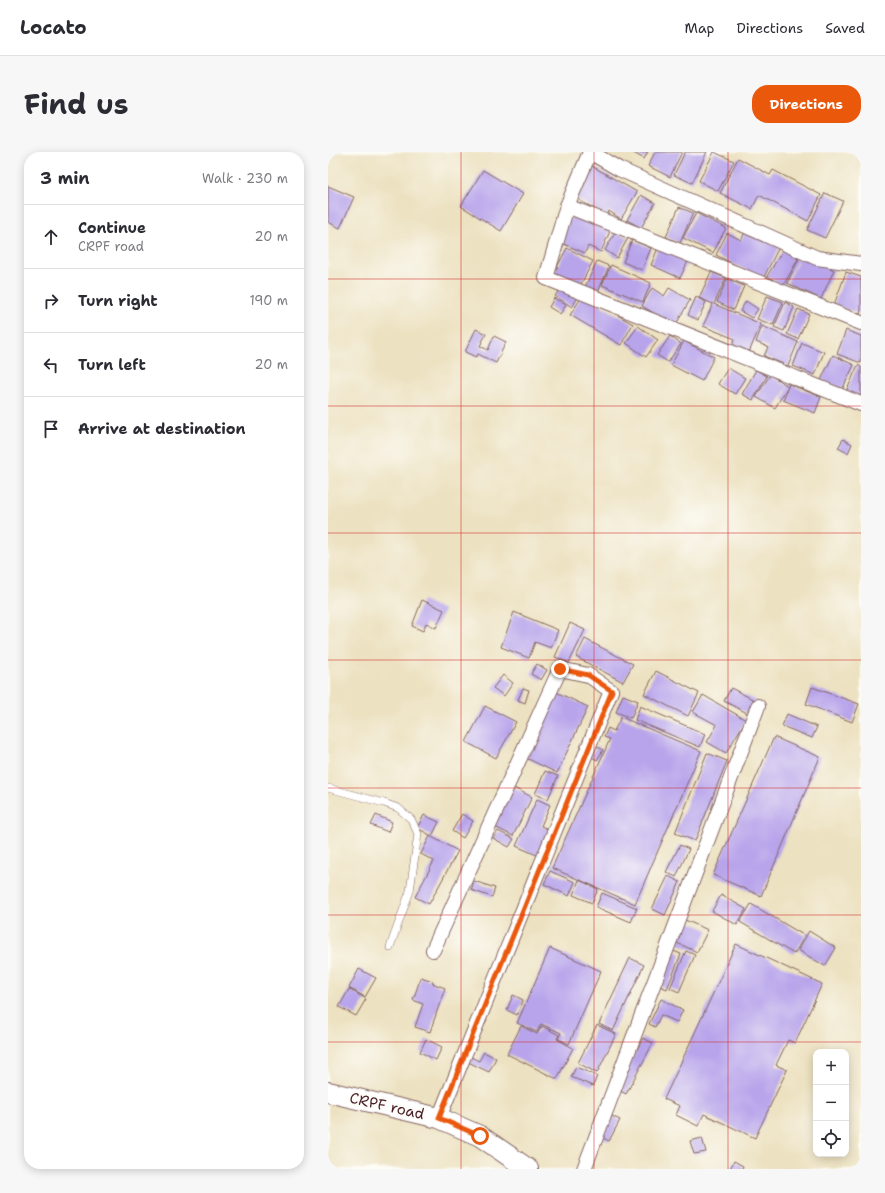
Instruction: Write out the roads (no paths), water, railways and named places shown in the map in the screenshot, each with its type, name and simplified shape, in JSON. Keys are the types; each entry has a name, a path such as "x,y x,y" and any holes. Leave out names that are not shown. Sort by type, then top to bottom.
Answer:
{"street":[{"path":"861,264 817,258 619,169 590,152 567,206 546,278 861,404"},
{"path":"567,206 861,323"},
{"path":"433,950 560,669 588,675 612,691 439,1118"},
{"path":"584,1169 758,706"},
{"name":"CRPF road","path":"328,1092 439,1118 480,1136 528,1169"}],"lane":[{"path":"328,788 398,808 411,819 418,834 410,892 390,947"}]}
